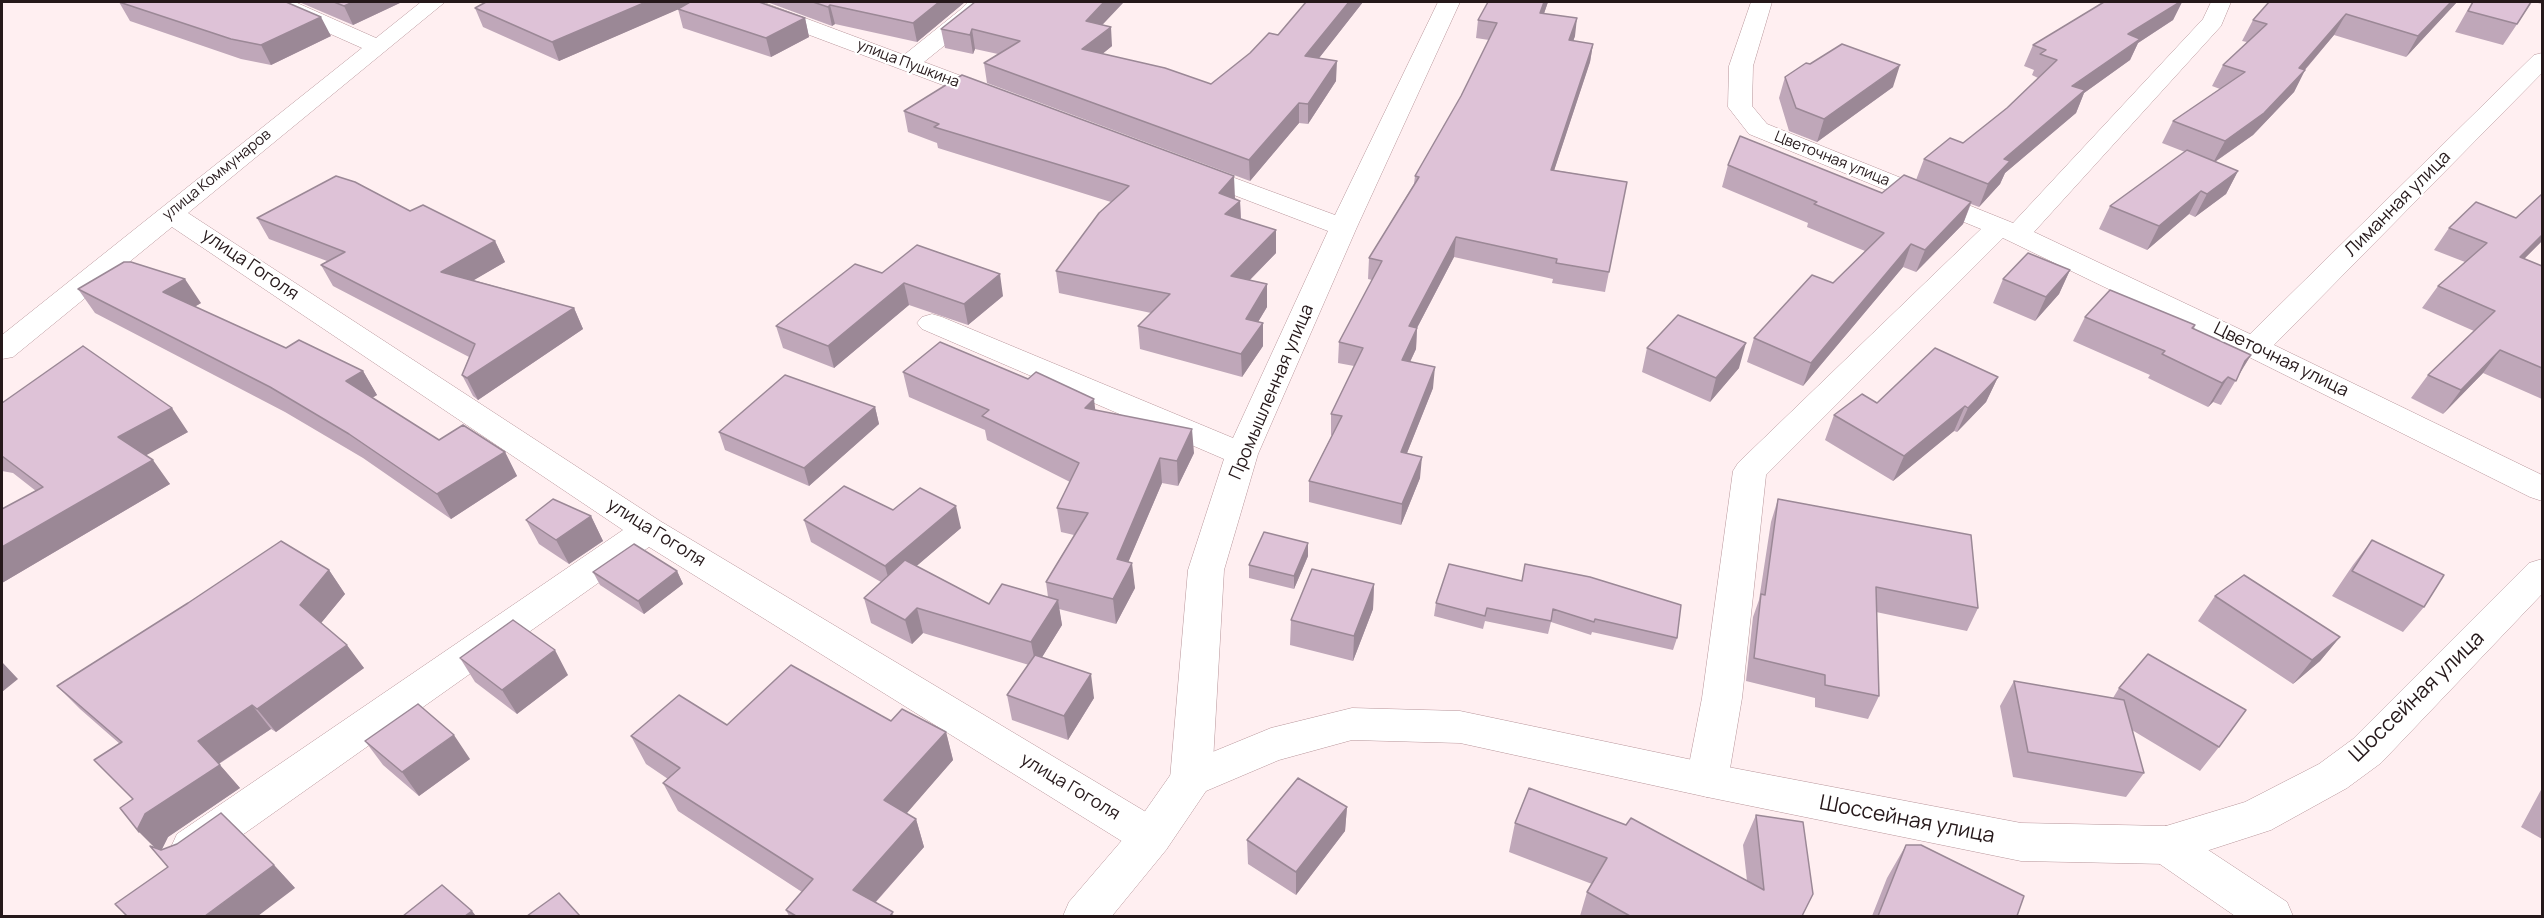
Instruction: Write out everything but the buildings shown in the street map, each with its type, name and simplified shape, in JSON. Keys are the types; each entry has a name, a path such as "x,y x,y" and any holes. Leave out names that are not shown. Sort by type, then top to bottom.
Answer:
{"street":[{"path":"278,2 378,47"},
{"name":"улица Коммунаров","path":"2,350 434,2"},
{"path":"907,64 968,15 979,2"},
{"name":"Промышленная улица","path":"1191,779 1206,570 1242,454 1343,227 1449,2"},
{"name":"Цветочная улица","path":"1761,2 1741,66 1740,107 1758,129 2008,231 2254,347 2542,489"},
{"path":"1707,780 1722,698 1750,471 2008,231 2213,21 2221,2"},
{"name":"улица Пушкина","path":"755,3 907,64 1018,105"},
{"name":"Лиманная улица","path":"2254,347 2542,60"},
{"path":"1175,164 1343,227"},
{"name":"улица Гоголя","path":"170,213 648,530 1151,837"},
{"path":"932,323 1242,454"},
{"path":"184,852 648,530"},
{"name":"Шоссейная улица","path":"1191,779 1271,745 1352,724 1460,727 1707,780 2021,842 2166,845 2256,817 2333,776 2367,751 2542,572"},
{"path":"1085,916 1151,837 1191,779"},
{"path":"2166,845 2271,916"}]}
